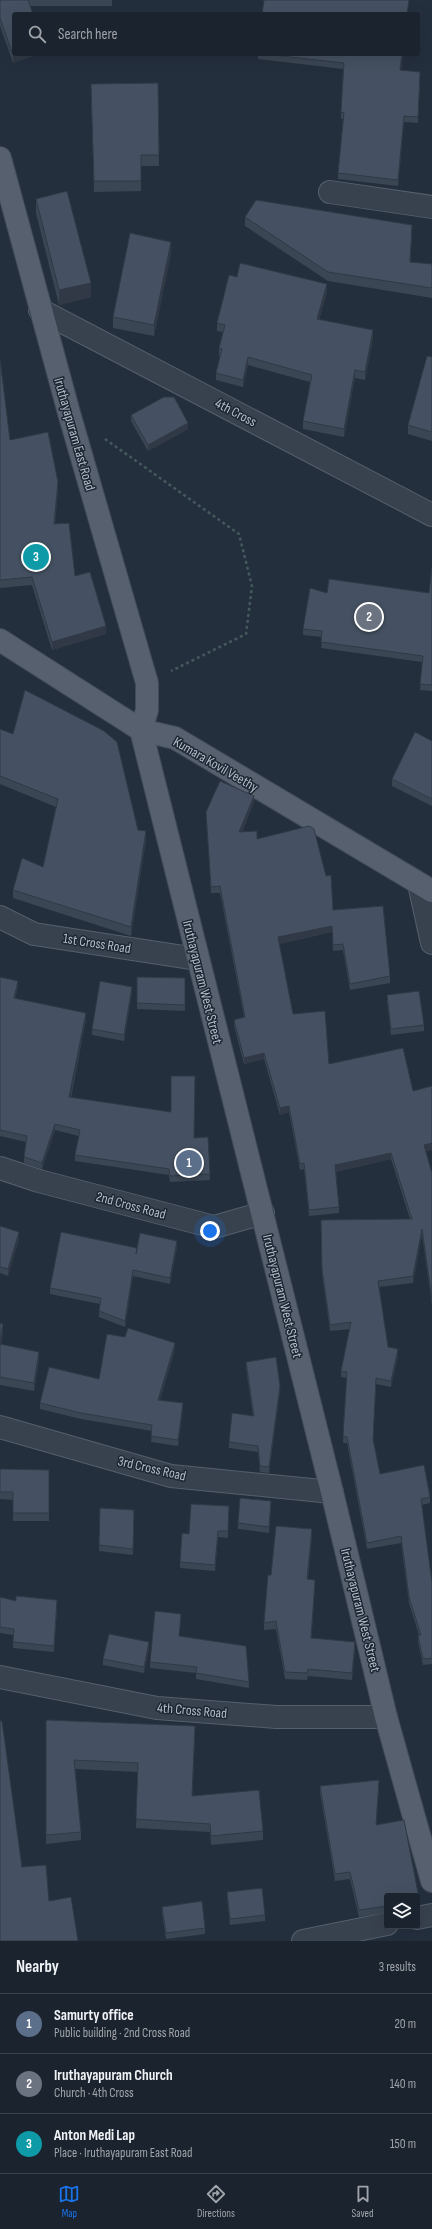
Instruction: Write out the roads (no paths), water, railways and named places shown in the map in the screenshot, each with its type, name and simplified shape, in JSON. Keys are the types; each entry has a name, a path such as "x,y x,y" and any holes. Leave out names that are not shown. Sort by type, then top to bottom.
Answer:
{"main road":[{"name":"Iruthayapuram East Road","path":"0,158 40,310 147,683 144,720"},
{"name":"Kumara Kovil Veethy","path":"0,640 175,738 426,888"},
{"name":"Iruthayapuram West Street","path":"144,720 197,959 332,1492 386,1717 432,1881"}],"street":[{"path":"330,192 432,207"},
{"name":"4th Cross","path":"40,310 432,515"},
{"path":"426,888 432,943"},
{"name":"1st Cross Road","path":"0,917 34,934 197,959"},
{"name":"2nd Cross Road","path":"0,1168 39,1181 214,1227 262,1212"},
{"name":"3rd Cross Road","path":"0,1426 172,1476 332,1492"},
{"name":"4th Cross Road","path":"0,1677 157,1708 276,1717 386,1717"},
{"path":"420,1917 432,1915"},
{"path":"303,1941 384,1925"}],"place":[{"name":"Anton Medi Lap","path":"36,557"},
{"name":"Iruthayapuram Church","path":"369,617"},
{"name":"Samurty office","path":"189,1163"}]}
